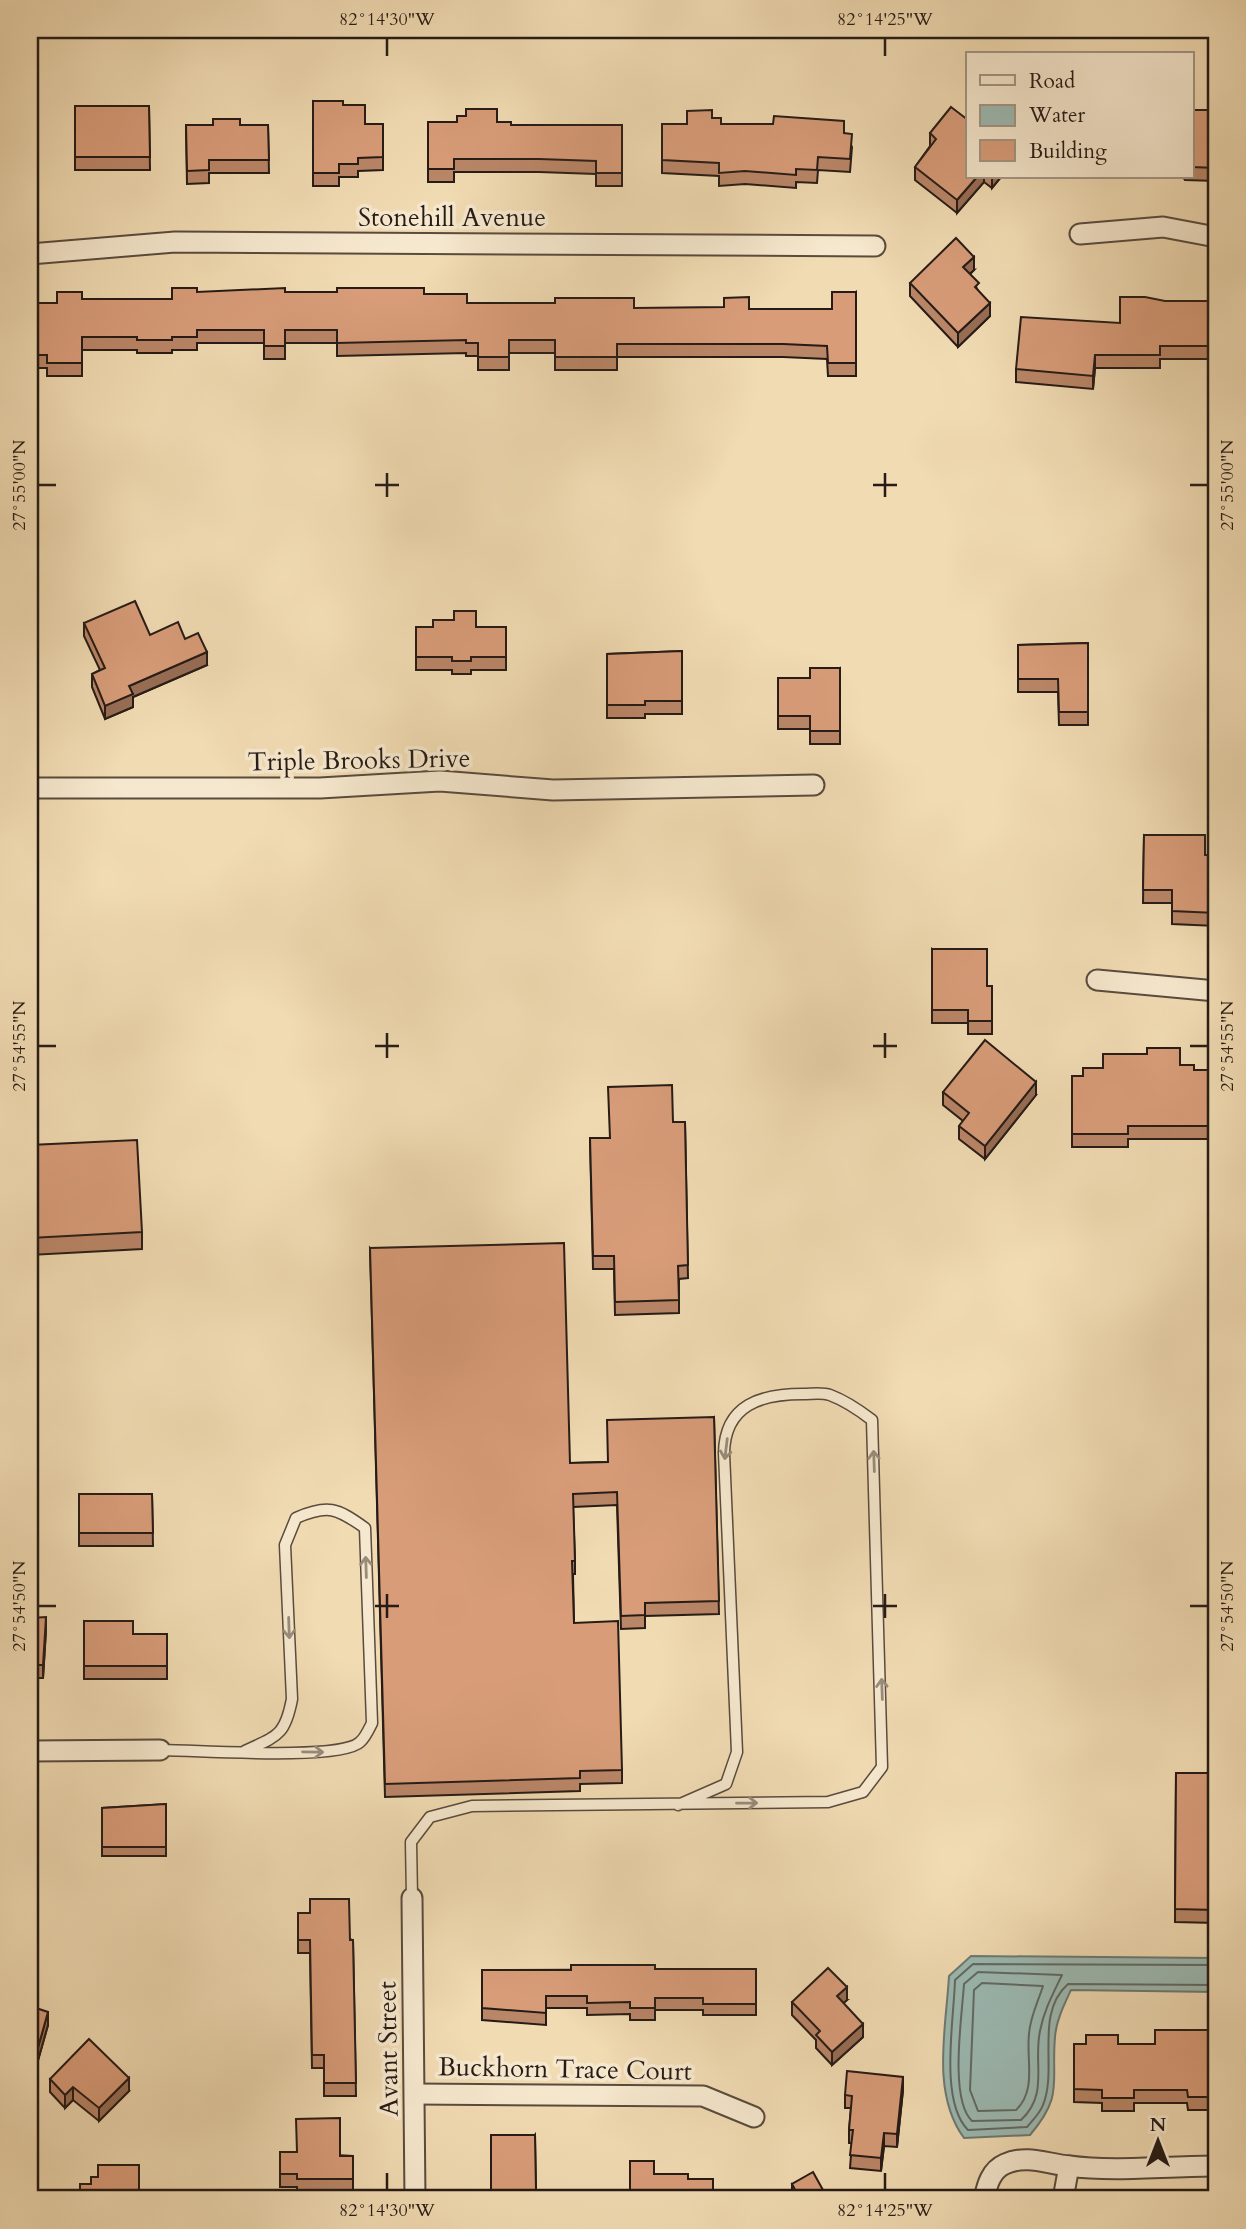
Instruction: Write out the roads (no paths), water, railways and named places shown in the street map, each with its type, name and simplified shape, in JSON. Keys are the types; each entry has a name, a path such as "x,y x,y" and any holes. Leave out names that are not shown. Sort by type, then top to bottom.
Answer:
{"street":[{"path":"1080,234 1163,227 1216,237"},
{"name":"Stonehill Avenue","path":"30,254 175,242 875,246"},
{"name":"Triple Brooks Drive","path":"30,788 320,788 440,781 553,790 814,785"},
{"path":"1097,981 1216,991"},
{"path":"30,1751 160,1749"},
{"name":"Avant Street","path":"412,1898 415,2199"},
{"name":"Buckhorn Trace Court","path":"415,2094 703,2096 754,2117"},
{"path":"984,2199 990,2176 1003,2164 1042,2160 1069,2166 1216,2166"},
{"path":"1063,2199 1069,2166"}],"lane":[{"path":"412,1898 411,1842 430,1817 472,1806 678,1805 828,1802 863,1792 882,1767 872,1420 854,1406 827,1394 775,1394 746,1403 732,1423 724,1453 737,1752 726,1784 678,1805"},
{"path":"160,1749 245,1751 334,1752 360,1743 372,1723 365,1528 341,1511 317,1509 296,1518 285,1545 292,1699 288,1722 279,1735 245,1751"}],"water":[{"path":"971,1956 1216,1958 1216,1992 1071,1990 1057,2025 1054,2088 1052,2099 1041,2121 1030,2135 964,2138 947,2101 943,2060 949,1976"}]}
